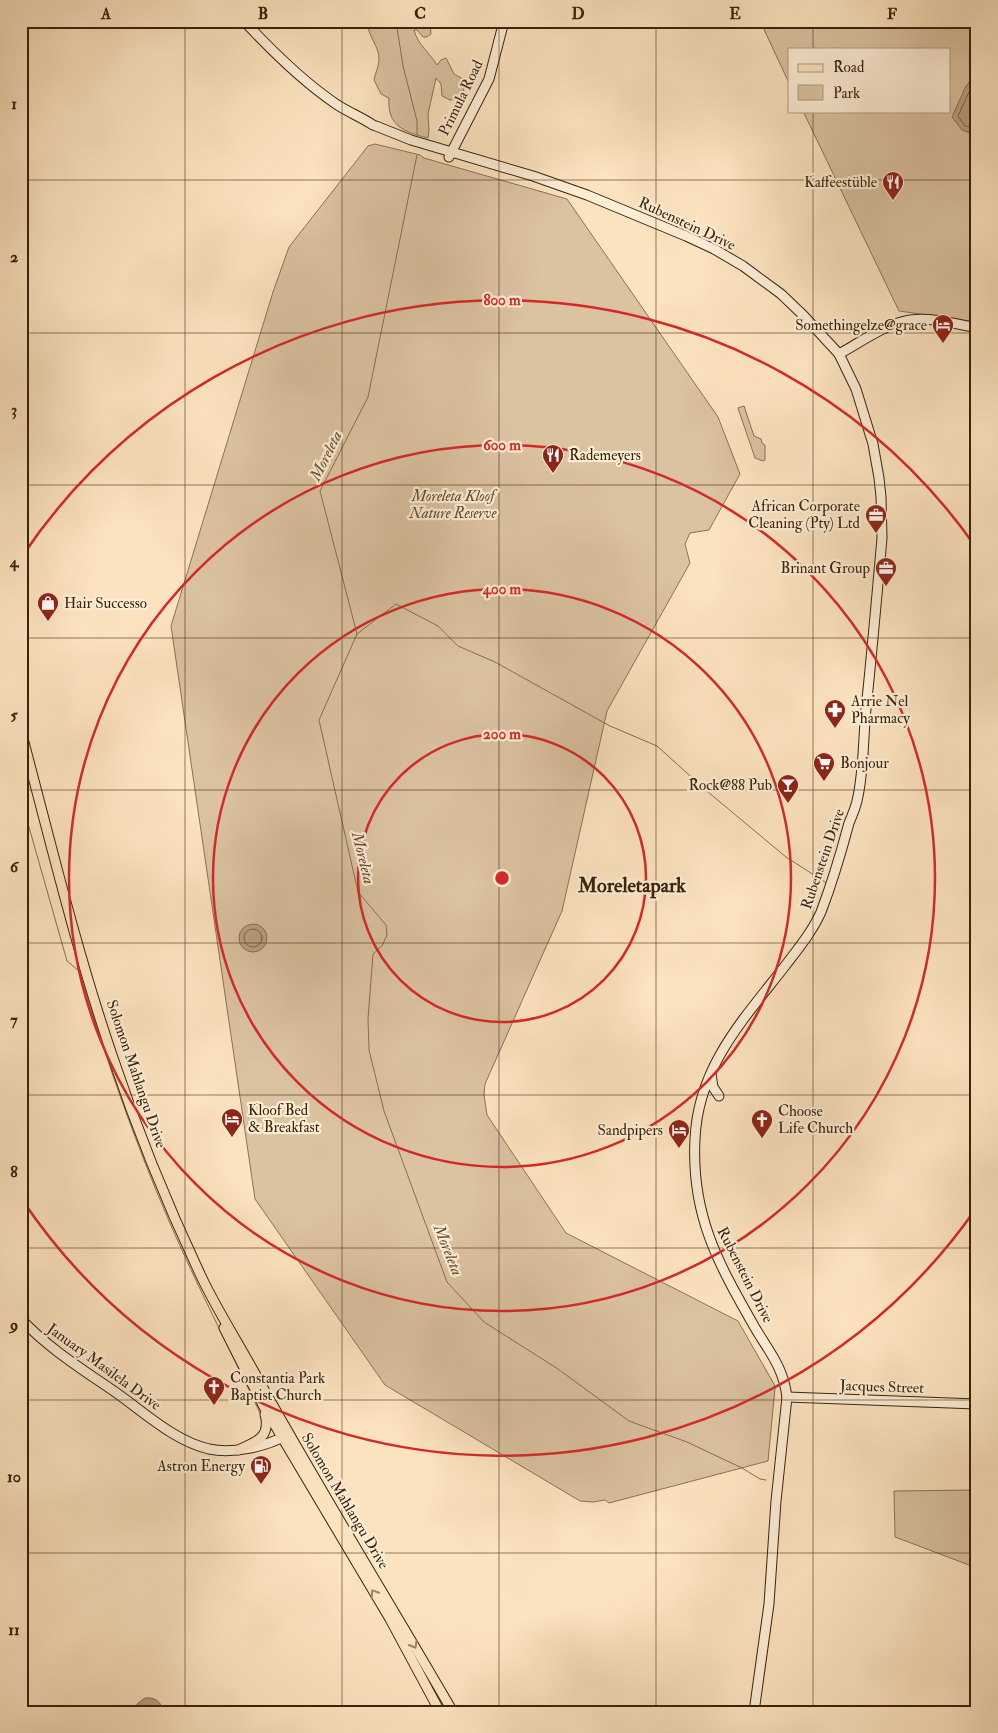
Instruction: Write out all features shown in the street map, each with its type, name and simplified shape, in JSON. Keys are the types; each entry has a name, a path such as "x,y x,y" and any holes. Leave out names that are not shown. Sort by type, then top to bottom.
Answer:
{"main road":[{"name":"Solomon Mahlangu Drive","path":"21,731 87,974 115,1064 138,1129 173,1214 215,1304 440,1712"},
{"name":"Solomon Mahlangu Drive","path":"21,751 51,846"},
{"name":"Solomon Mahlangu Drive","path":"215,1304 226,1333 264,1407 287,1437 453,1712"},
{"path":"238,1450 255,1442 264,1434 267,1422 264,1407"}],"street":[{"name":"Rubenstein Drive","path":"244,21 271,49 335,104 373,127 449,154 532,176 614,206 686,236 723,254 752,272 781,294 839,354 856,389 873,444 881,497 882,538 857,800 817,919 807,936 726,1044 711,1071 699,1104 696,1122 694,1152 704,1226 726,1277 782,1373 786,1397 769,1604 754,1712"},
{"name":"Primula Road","path":"449,154 489,79 504,21"},
{"path":"839,354 880,331 911,320 930,320 977,328"},
{"path":"699,1104 708,1096 718,1096 713,1087 711,1071"},
{"name":"January Masilela Drive","path":"21,1319 36,1335 186,1444 222,1454 256,1451 287,1437"},
{"name":"Jacques Street","path":"786,1397 977,1404"},
{"name":"January Masilela Drive","path":"174,1434 209,1449 238,1450 287,1437"},
{"name":"Rubenstein Drive","path":"750,1712 754,1687 759,1677"}],"green space":[{"path":"368,21 436,21 430,24 431,34 427,37 423,37 417,30 414,30 421,44 437,65 446,58 454,74 463,79 464,97 450,100 442,96 441,84 436,78 428,114 428,138 405,130 394,121 389,108 389,98 381,94 374,80 379,55 369,31"},
{"path":"760,21 977,21 977,322 899,311 803,112 950,112 950,48 788,48 788,81"},
{"name":"Moreleta Kloof Nature Reserve","path":"375,144 420,155 424,158 567,199 718,417 740,474 709,530 690,533 685,544 690,563 607,711 562,911 485,1084 484,1094 487,1115 566,1233 738,1321 774,1384 768,1461 609,1503 605,1500 593,1502 580,1501 385,1385 255,1199 171,626 273,292 289,247 368,146"},
{"path":"744,406 754,436 761,439 765,445 765,460 763,461 755,458 738,408"},
{"path":"977,1490 977,1568 895,1537 894,1491"}],"water":[{"path":"977,71 977,131 973,134 962,130 952,117 965,88"},
{"path":"253,924 263,928 267,938 263,948 253,952 243,948 239,938 243,928"},
{"path":"145,1698 152,1698 157,1701 161,1705 163,1712 135,1712 137,1704"}],"waterway":[{"name":"Moreleta","path":"396,21 403,66 417,121 417,135"},
{"name":"Moreleta","path":"417,155 368,397 320,491 357,634 319,720 358,892 386,925 387,935 382,946 373,954 368,1019 369,1050 384,1111 447,1282 484,1322 558,1369 629,1421 687,1442 742,1468 760,1479 766,1480"},
{"path":"357,634 396,604 438,626 458,646 495,662 610,726 657,746 708,792 786,857 828,884"},
{"path":"21,799 67,961 79,971 110,1066 144,1160 202,1293 260,1413"}],"place":[{"name":"Kaffeestüble","path":"893,201"},
{"name":"Somethingelze@grace","path":"943,344"},
{"name":"Rademeyers","path":"553,474"},
{"name":"African Corporate Cleaning (Pty) Ltd","path":"876,534"},
{"name":"Brinant Group","path":"886,587"},
{"name":"Hair Successo","path":"48,622"},
{"name":"Arrie Nel Pharmacy","path":"835,729"},
{"name":"Bonjour","path":"824,782"},
{"name":"Rock@88 Pub","path":"788,804"},
{"name":"Kloof Bed & Breakfast","path":"232,1138"},
{"name":"Choose Life Church","path":"762,1139"},
{"name":"Sandpipers","path":"679,1149"},
{"name":"Constantia Park Baptist Church","path":"214,1406"},
{"name":"Astron Energy","path":"261,1485"}],"district":[{"name":"Moreletapark","path":"632,885"}]}
